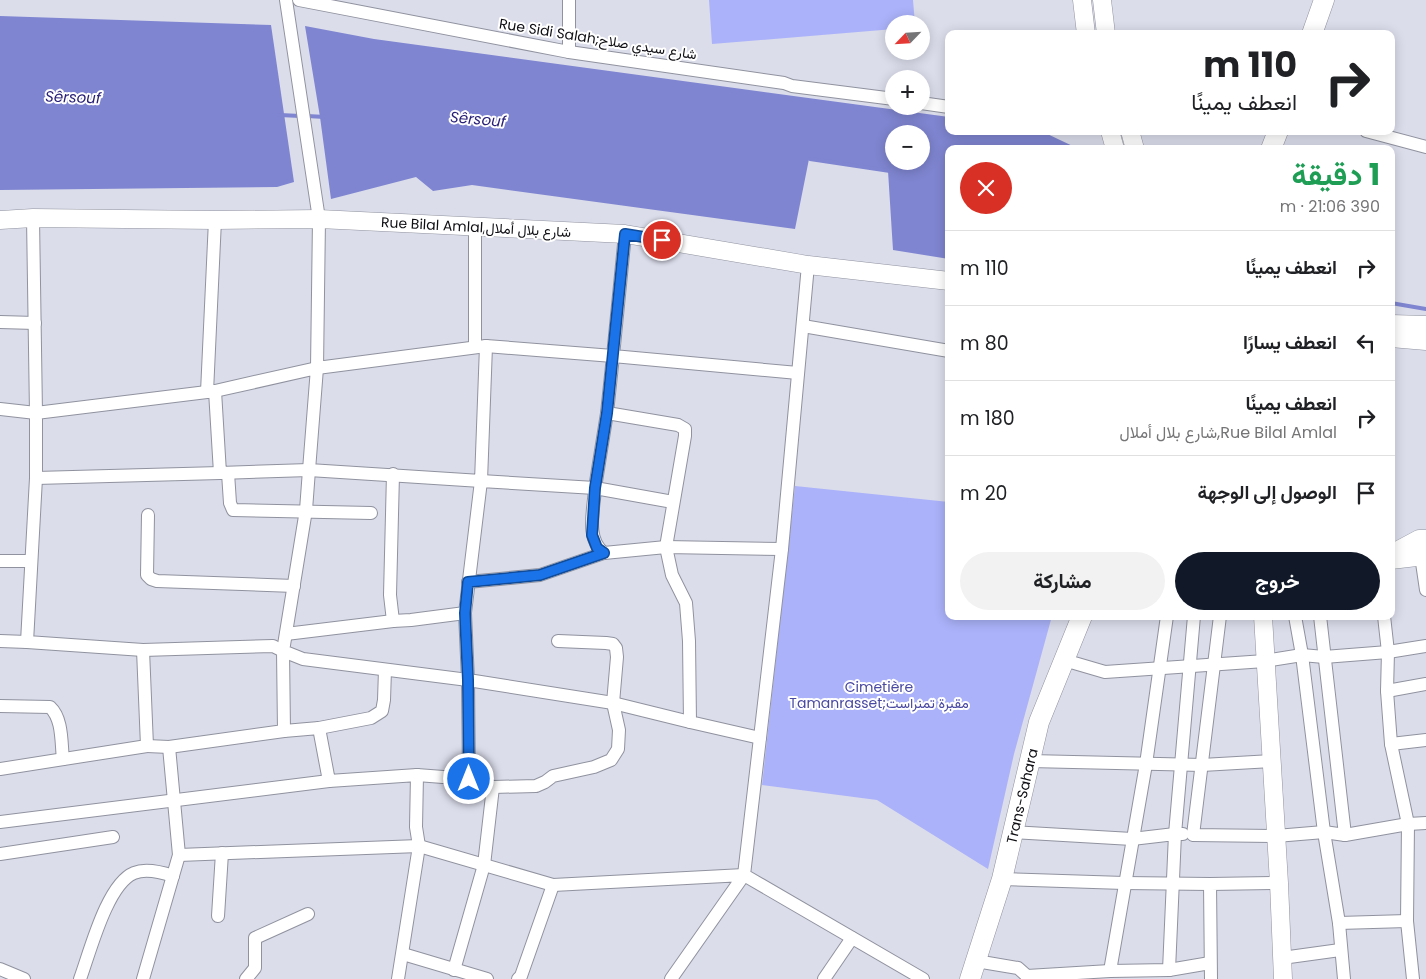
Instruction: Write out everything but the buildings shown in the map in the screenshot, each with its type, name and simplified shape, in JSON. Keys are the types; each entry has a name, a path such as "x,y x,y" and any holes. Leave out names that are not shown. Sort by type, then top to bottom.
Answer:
{"main road":[{"path":"1082,0 1086,30"},
{"path":"1102,0 1106,30"},
{"path":"1313,30 1324,0"},
{"name":"Rue Bilal Amlal,شارع بلال أملال","path":"0,220 33,218 214,220 319,218 625,234 808,265 945,281"},
{"path":"1395,324 1426,325"},
{"path":"1395,338 1426,341"},
{"path":"1395,552 1419,540 1426,539"},
{"path":"1395,560 1424,556"},
{"name":"Trans-Sahara","path":"973,970 1002,880 1039,722 1080,620"},
{"path":"1263,620 1279,883 1282,979"}],"street":[{"path":"284,731 282,651 306,510 317,368 319,218 286,0"},
{"name":"Rue Sidi Salah;شارع سيدي صلاح","path":"299,0 569,52 784,83 792,86 885,98"},
{"path":"569,52 570,0"},
{"path":"930,104 945,106"},
{"path":"1381,135 1426,147"},
{"path":"27,642 36,478 33,218"},
{"path":"214,220 211,391 224,473 233,510 306,510 371,513"},
{"path":"469,779 465,613 481,481 480,347 475,226"},
{"path":"604,553 597,548 592,535 595,488 607,413 625,234"},
{"path":"671,979 744,875 782,549 808,265"},
{"path":"0,322 35,323"},
{"path":"803,326 945,350"},
{"path":"0,409 36,413 211,391 317,368 480,347 798,372"},
{"path":"607,413 678,425 685,429 666,547 672,575 686,603 689,640 690,722"},
{"path":"36,478 310,470 595,488 673,502"},
{"path":"393,474 390,595 394,621"},
{"path":"148,516 147,575 151,579 157,581 294,586"},
{"path":"468,582 540,575 604,553 666,547 782,549"},
{"path":"1424,556 1426,590"},
{"path":"0,561 30,560"},
{"path":"286,634 465,613"},
{"path":"1110,971 1146,764 1166,620"},
{"path":"1169,970 1174,834 1194,620"},
{"path":"1193,835 1220,620"},
{"path":"1296,620 1302,655 1324,832 1339,923 1344,979"},
{"path":"1320,620 1345,835"},
{"path":"1384,620 1388,652 1387,691 1391,744 1408,824 1407,920 1413,979"},
{"path":"0,641 143,650 273,646 303,659 468,680 613,703 760,738"},
{"path":"0,822 329,781 417,776 469,779 493,786 536,786 553,776 594,767 611,760 618,749 618,730 613,703 616,648 613,644 558,641"},
{"path":"1064,660 1104,672 1265,662 1302,655 1324,656 1388,652 1426,646"},
{"path":"143,650 147,746"},
{"path":"0,769 147,746 169,747 284,731 320,728 371,718 382,711 385,670"},
{"path":"1387,691 1426,684"},
{"path":"0,706 50,707 59,720 63,759"},
{"path":"320,728 329,781"},
{"path":"1391,744 1426,740"},
{"path":"143,979 179,855 169,747"},
{"path":"1030,761 1202,765 1272,761"},
{"path":"398,979 419,846 416,828 417,776"},
{"path":"454,970 484,865 493,786"},
{"path":"1013,832 1132,839 1174,834 1276,836 1324,832 1345,835 1408,824 1426,824"},
{"path":"0,854 112,837"},
{"path":"179,855 419,846 553,885 744,875 923,979"},
{"path":"218,916 222,853"},
{"path":"80,979 108,903 128,877 136,872 156,871 173,876"},
{"path":"1002,880 1210,884 1279,883"},
{"path":"1210,884 1211,979"},
{"path":"518,979 521,976 553,885"},
{"path":"246,979 255,968 255,938 260,934 308,914"},
{"path":"1339,923 1407,920"},
{"path":"824,979 852,938"},
{"path":"1282,958 1340,950"},
{"path":"402,954 487,979"},
{"path":"973,970 1018,968 1027,978 1110,971 1135,975 1210,963"},
{"path":"0,969 24,979"}],"green space":[{"path":"709,0 913,0 914,15 885,15 885,30 712,44"},
{"name":"Cimetière Tamanrasset;مقبرة تمنراست","path":"795,486 945,502 945,620 1051,620 1014,754 988,869 877,800 762,785"}],"water":[{"path":"0,16 271,25 294,182 277,187 0,190"},
{"path":"305,26 374,39 885,108 885,115 930,114 945,116 945,135 1049,135 1071,145 945,145 945,258 893,250 888,171 809,159 795,229 472,185 433,191 416,177 331,199"}],"waterway":[{"name":"Sêrsouf","path":"280,115 300,116"},
{"name":"Sêrsouf","path":"307,116 325,117"},
{"name":"Sêrsouf","path":"810,159 890,171"},
{"name":"Sêrsouf","path":"1395,304 1426,309"}],"route":[{"path":"469,779 465,613 468,582 540,575 604,553 597,548 592,535 595,488 607,413 625,234 662,240"}]}
